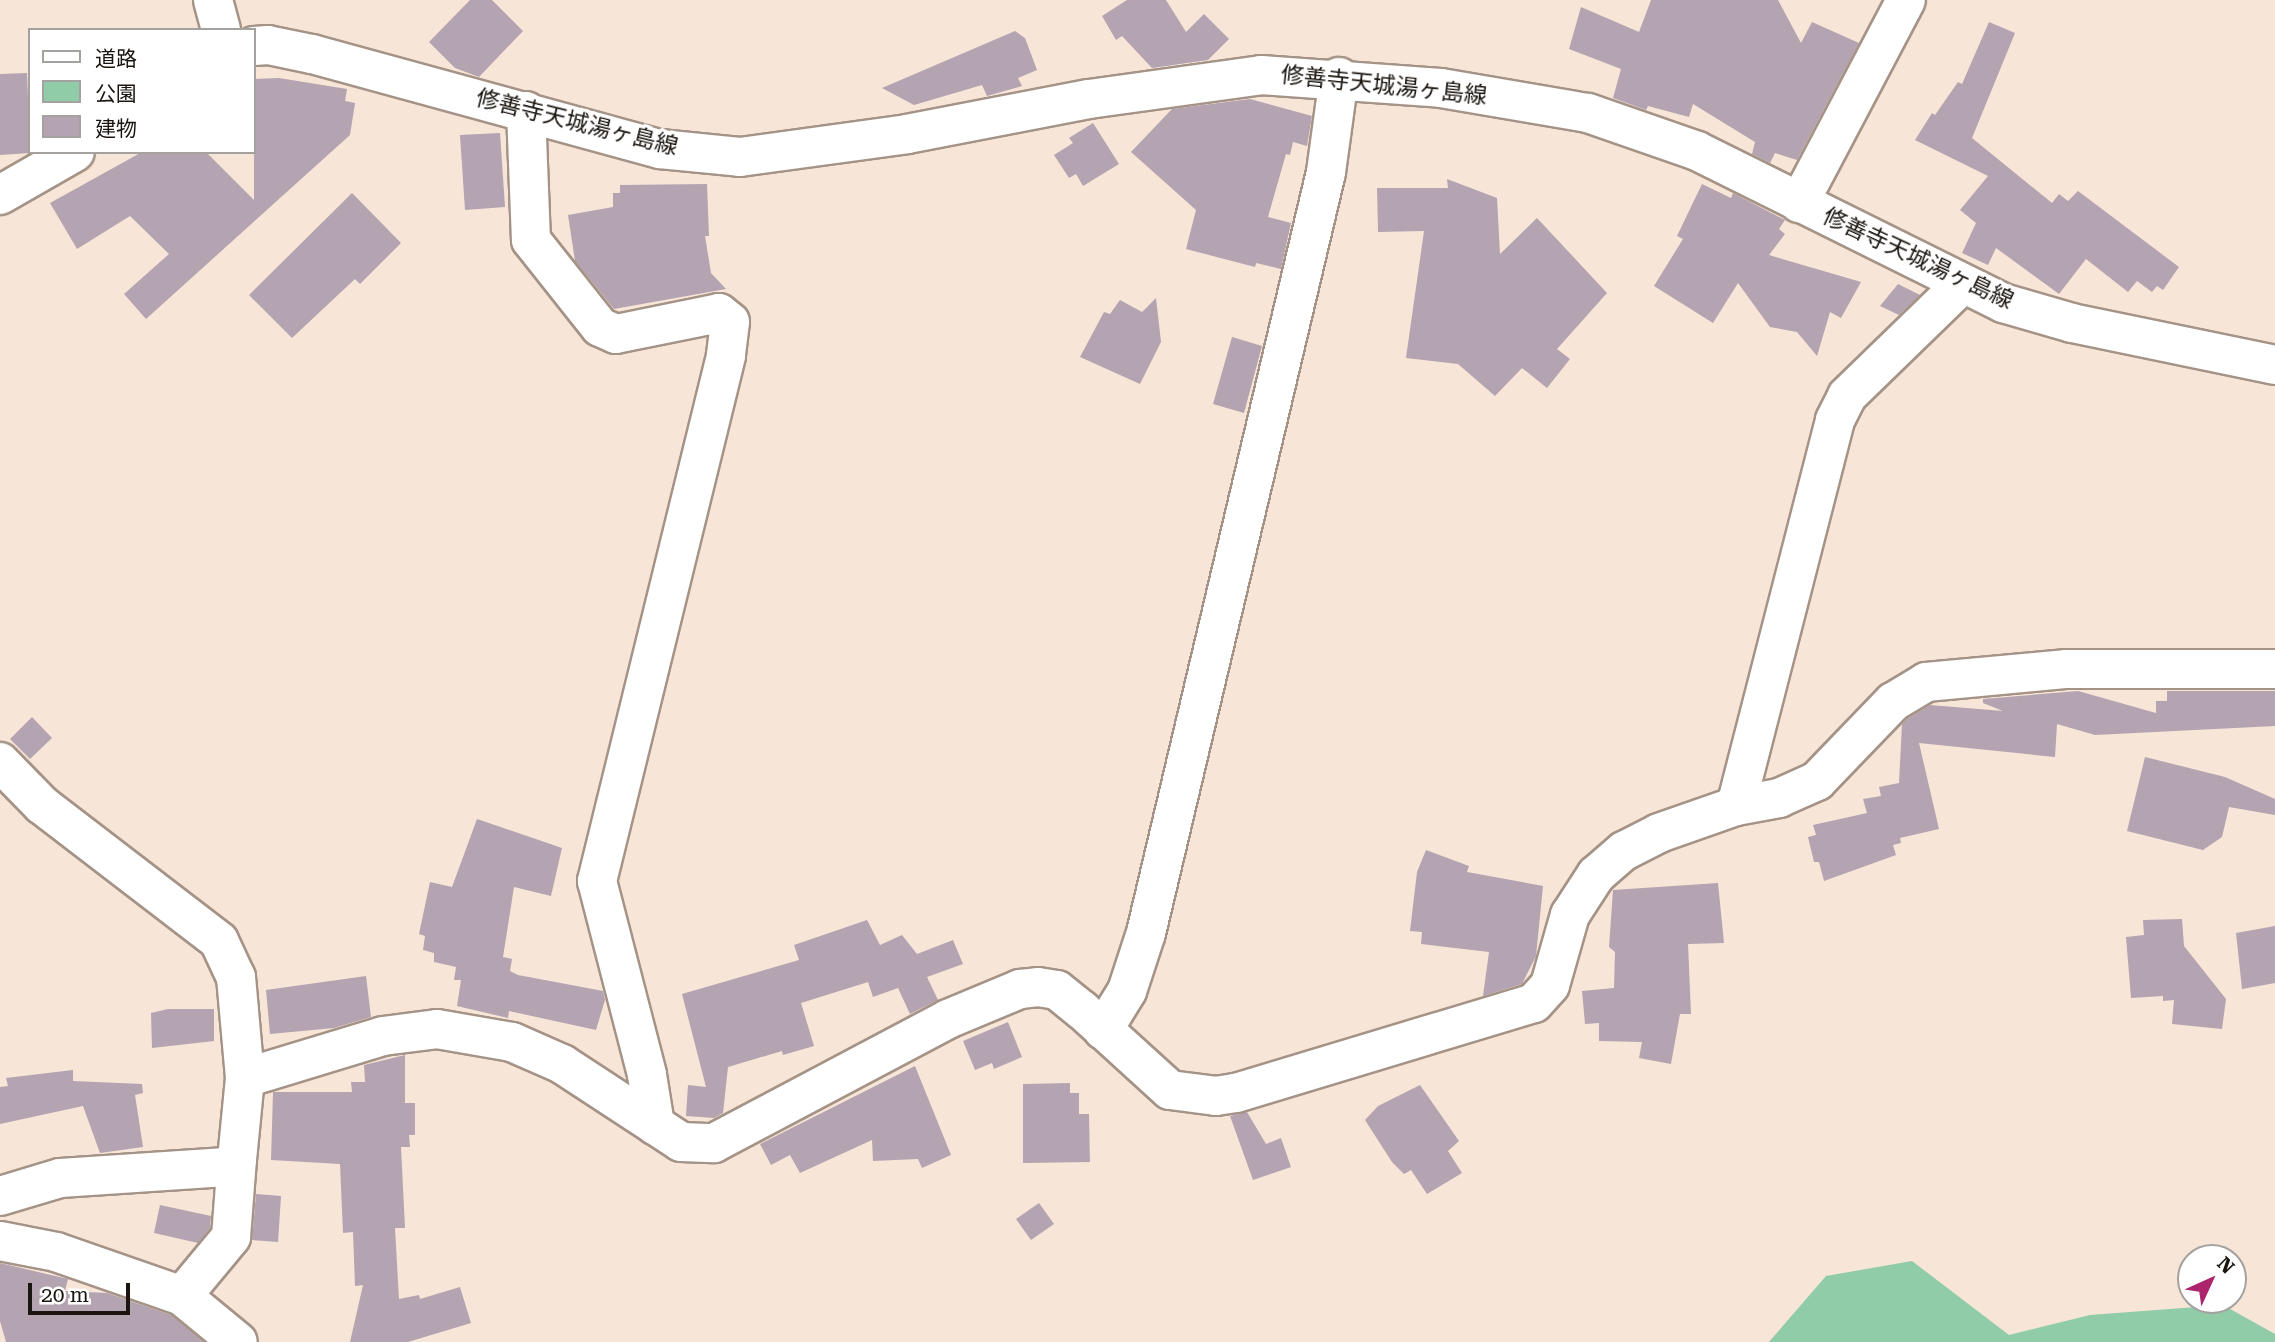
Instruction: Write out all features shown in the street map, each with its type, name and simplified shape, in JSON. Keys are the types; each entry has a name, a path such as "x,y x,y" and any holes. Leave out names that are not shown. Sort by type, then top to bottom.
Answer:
{"street":[{"path":"214,0 221,28"},
{"path":"1800,203 1906,0"},
{"name":"修善寺天城湯ヶ島線","path":"256,46 268,45 312,54 660,149 740,157 907,134 1089,99 1261,75 1339,77 1588,113 1697,151 2003,303 2072,323 2275,365"},
{"path":"1103,1030 1126,991 1146,933 1320,198 1339,77"},
{"path":"526,111 530,240 600,327 616,334 719,313 730,322 726,356 597,881 647,1075 655,1125"},
{"path":"0,195 72,154"},
{"path":"1736,806 1835,420 1847,396 1962,284"},
{"path":"245,1078 383,1036 437,1029 512,1042 562,1064 681,1142 714,1143 948,1019 1020,989 1056,990 1170,1090 1216,1096 1520,1009 1542,996 1550,985 1570,915 1596,874 1625,851 1659,833 1736,806 1779,797 1816,780 1893,702 1926,682 2067,669 2275,669"},
{"path":"0,762 42,805 219,941 236,978 245,1078 232,1237 219,1258 182,1296"},
{"path":"0,1196 60,1178 148,1169 218,1170 237,1159"},
{"path":"0,1241 56,1252 182,1296 238,1342"}],"green space":[{"path":"1912,1261 2009,1335 2090,1315 2177,1308 2177,1314 2239,1314 2275,1334 2275,1342 1769,1342 1826,1276"}],"building":[{"path":"470,0 492,0 523,31 479,77 455,68 429,42"},
{"path":"1127,0 1166,0 1186,32 1204,14 1229,39 1208,60 1152,68 1122,36 1116,40 1102,16"},
{"path":"1651,0 1778,0 1801,43 1812,22 1859,43 1797,160 1775,153 1770,163 1752,154 1755,142 1693,104 1689,117 1648,106 1646,110 1613,98 1621,69 1569,49 1581,7 1639,32"},
{"path":"1989,22 2015,33 1972,138 2052,203 2059,194 2068,201 2078,191 2179,267 2163,290 2157,286 2152,292 2137,281 2128,292 2086,259 2059,294 1996,248 1988,265 1962,253 1976,223 1960,210 1988,176 1915,140 1932,113 1935,115 1958,82 1962,84"},
{"path":"1015,31 1025,38 1037,70 1018,78 1022,86 987,96 982,85 914,105 882,88"},
{"path":"27,73 28,153 0,155 0,74"},
{"path":"279,78 347,89 345,101 355,103 350,135 146,319 124,294 169,254 130,216 77,249 50,203 138,154 208,154 254,200 256,79"},
{"path":"1250,99 1312,116 1307,146 1293,142 1290,155 1286,154 1268,217 1291,223 1281,269 1256,263 1255,267 1186,249 1196,210 1131,152 1172,109"},
{"path":"1093,123 1119,164 1083,186 1076,174 1069,178 1054,155 1073,143 1069,138"},
{"path":"500,133 505,207 465,210 460,135"},
{"path":"1447,179 1497,198 1500,254 1537,218 1607,293 1557,349 1570,359 1547,388 1522,368 1495,396 1458,364 1406,358 1424,231 1378,232 1377,188 1448,188"},
{"path":"707,184 709,236 705,236 711,273 726,289 614,309 575,261 568,215 613,207 613,193 620,193 620,185"},
{"path":"1702,184 1731,198 1733,193 1785,220 1779,229 1785,234 1769,255 1861,282 1841,318 1830,312 1817,356 1797,332 1770,327 1738,283 1713,323 1654,286 1683,239 1677,236"},
{"path":"352,193 401,243 360,284 355,279 292,338 249,295"},
{"path":"1898,284 1920,295 1899,315 1880,306"},
{"path":"1156,298 1161,342 1140,384 1080,357 1104,312 1110,314 1120,300 1142,312"},
{"path":"1232,337 1262,346 1244,413 1213,404"},
{"path":"2078,691 2156,713 2156,701 2167,701 2167,691 2275,691 2275,726 2095,735 2057,724 2055,757 1919,743 1939,829 1900,838 1901,843 1893,845 1896,855 1824,881 1819,862 1814,862 1808,837 1816,835 1813,825 1867,813 1863,799 1881,796 1879,787 1899,783 1902,724 1907,719 1930,705 2003,711 1983,703 1983,699"},
{"path":"32,717 52,738 30,759 10,739"},
{"path":"2145,757 2225,777 2275,799 2275,815 2229,807 2222,837 2203,850 2127,831"},
{"path":"477,819 562,848 551,896 514,887 503,957 512,959 510,971 518,975 603,991 605,1000 596,1030 509,1011 508,1018 457,1006 461,980 454,980 456,967 434,962 434,953 423,950 425,936 419,934 430,882 452,887"},
{"path":"1426,850 1469,866 1467,872 1543,886 1536,956 1522,984 1483,996 1489,952 1421,944 1422,932 1410,931 1417,872"},
{"path":"1718,883 1724,943 1688,944 1691,1014 1680,1014 1671,1064 1639,1058 1642,1042 1599,1041 1599,1023 1585,1024 1582,991 1614,988 1615,952 1609,947 1613,890"},
{"path":"2182,919 2184,946 2226,999 2222,1029 2172,1024 2174,1000 2163,1001 2163,996 2131,998 2126,937 2144,935 2143,920"},
{"path":"867,920 880,945 902,935 917,954 953,940 963,964 927,977 938,1000 910,1014 898,988 873,997 868,982 801,1003 814,1046 783,1055 782,1051 728,1067 723,1113 714,1118 686,1116 688,1085 706,1087 682,994 799,960 794,945"},
{"path":"2275,926 2275,983 2242,989 2236,933"},
{"path":"366,976 371,1017 334,1028 270,1034 266,990"},
{"path":"168,1009 214,1009 214,1041 152,1048 151,1013"},
{"path":"1008,1022 1022,1057 994,1069 992,1063 975,1070 963,1041"},
{"path":"405,1055 405,1103 415,1103 415,1135 409,1135 410,1147 401,1147 405,1228 395,1228 399,1299 419,1295 420,1299 460,1287 471,1323 408,1342 350,1342 363,1285 355,1286 353,1232 343,1233 340,1164 271,1160 273,1092 352,1092 351,1082 365,1082 364,1065"},
{"path":"915,1066 951,1155 922,1168 918,1159 873,1161 872,1140 800,1173 790,1155 771,1165 760,1144"},
{"path":"73,1070 73,1081 142,1084 143,1093 135,1095 143,1147 100,1153 83,1106 0,1124 0,1087 8,1086 6,1078"},
{"path":"1070,1083 1070,1093 1079,1093 1079,1114 1089,1114 1090,1162 1023,1163 1023,1084"},
{"path":"1420,1085 1459,1141 1448,1151 1462,1173 1427,1194 1411,1170 1404,1174 1392,1162 1365,1120 1378,1106"},
{"path":"1247,1112 1266,1144 1281,1138 1291,1167 1253,1180 1230,1116"},
{"path":"256,1194 281,1196 278,1242 252,1240"},
{"path":"1039,1203 1054,1224 1031,1240 1016,1219"},
{"path":"160,1205 211,1216 210,1228 198,1243 154,1233"},
{"path":"0,1263 68,1279 65,1291 107,1293 171,1315 204,1342 6,1342 0,1321"}]}
